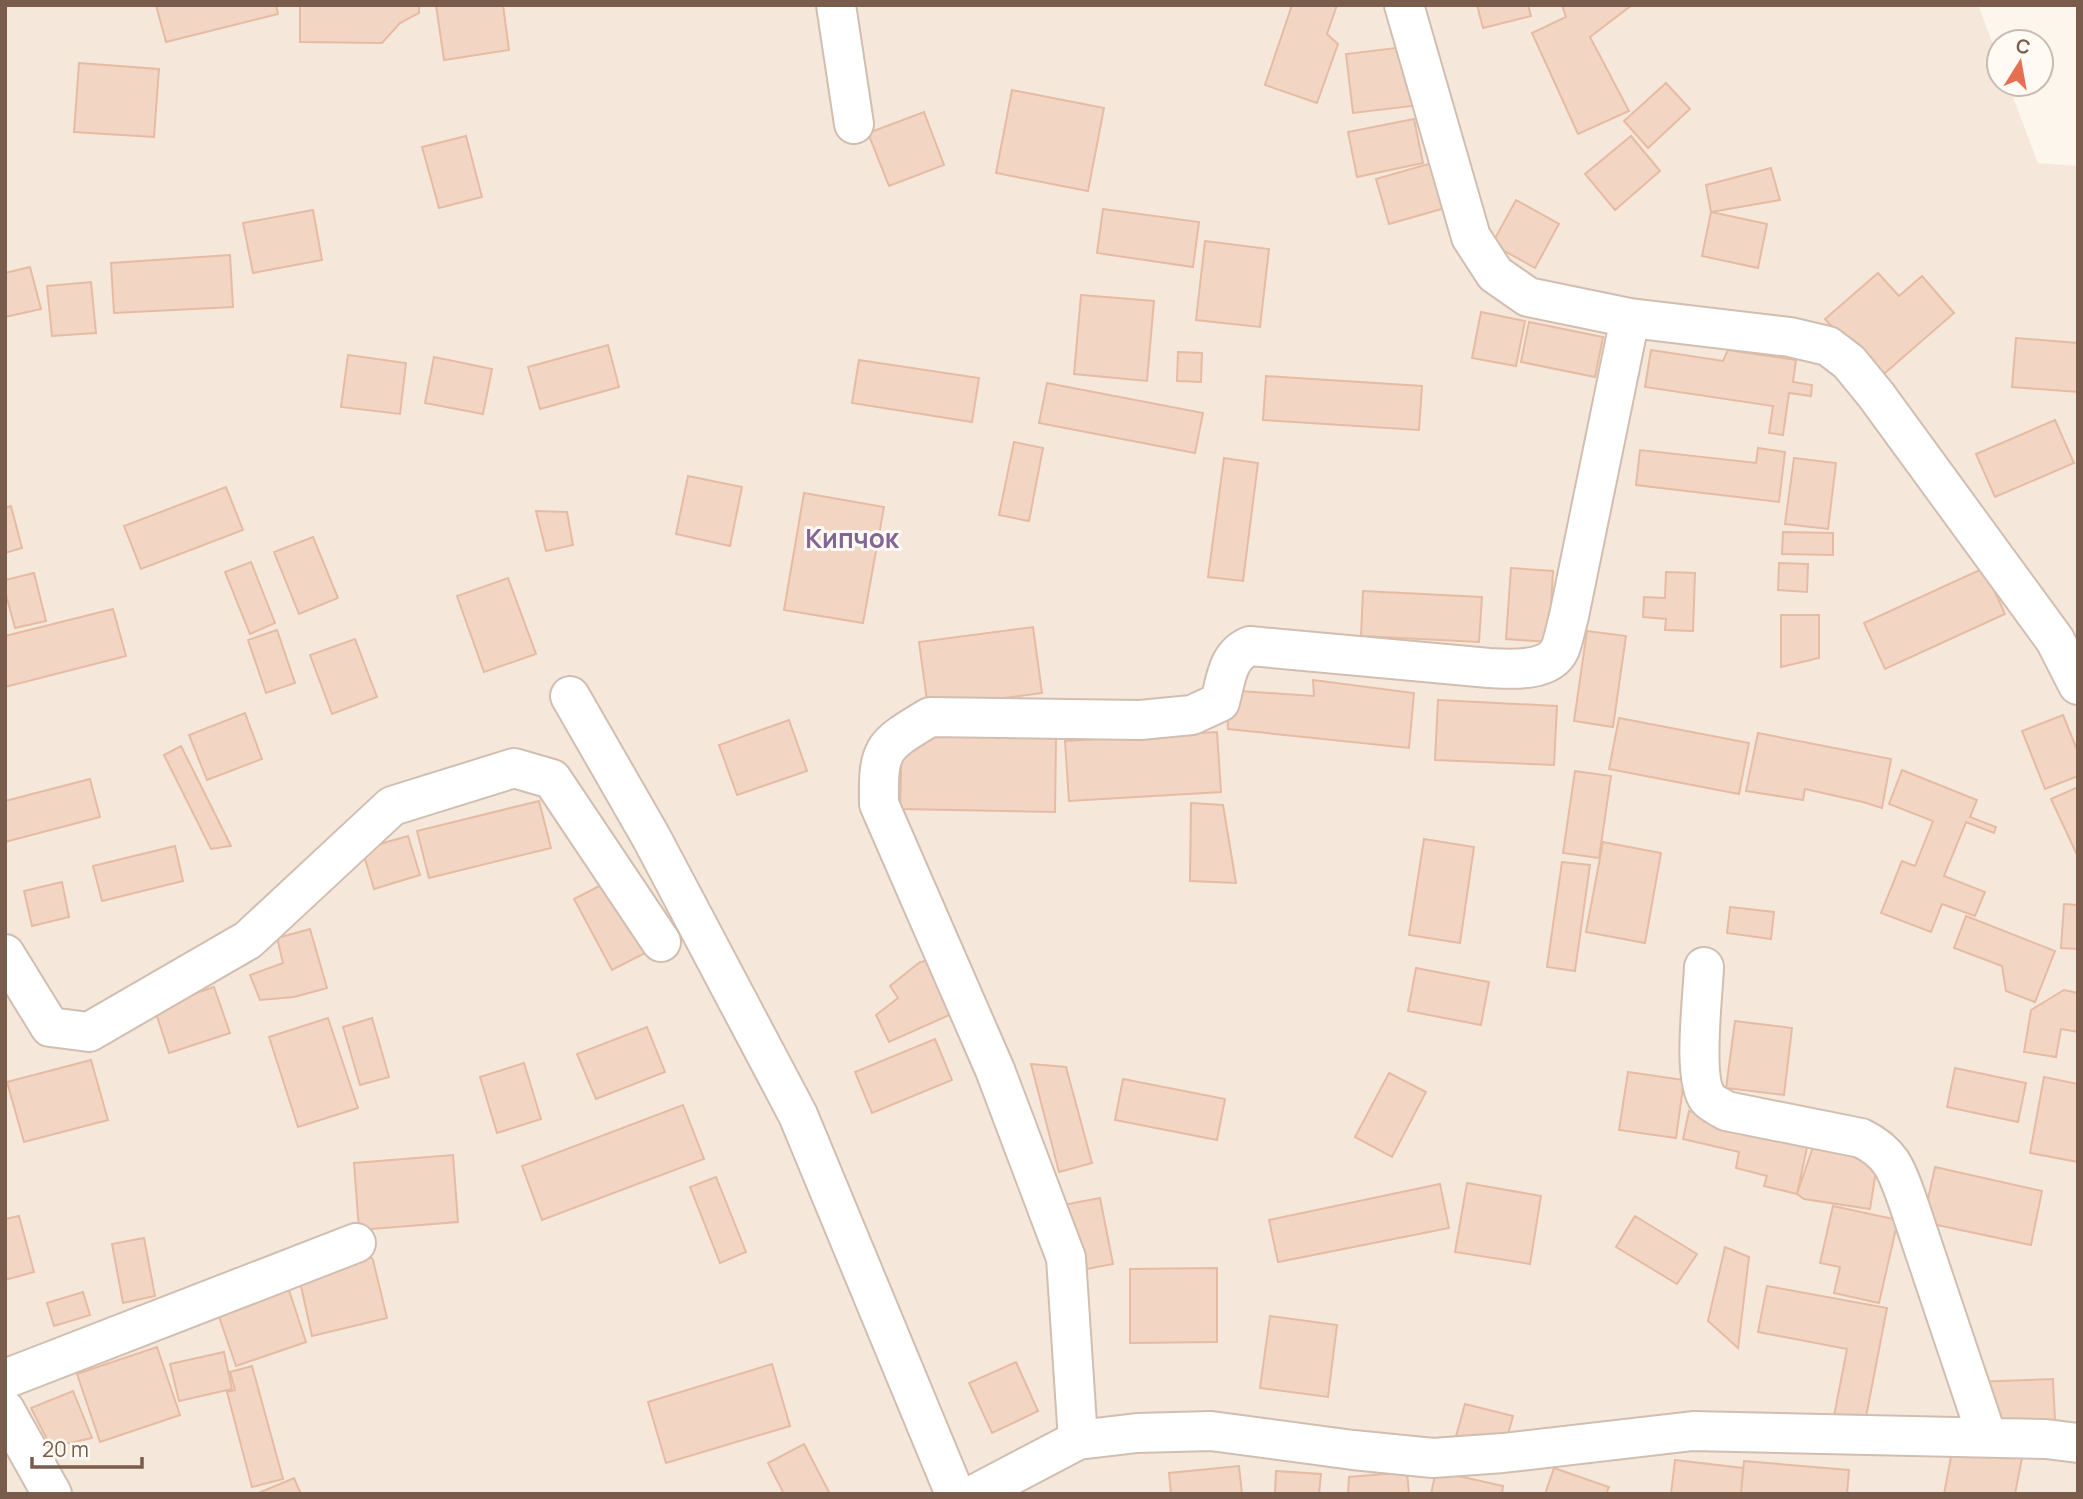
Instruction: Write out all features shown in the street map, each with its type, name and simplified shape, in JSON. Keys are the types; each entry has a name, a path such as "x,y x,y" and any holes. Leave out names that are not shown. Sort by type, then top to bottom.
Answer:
{"street":[{"path":"836,5 854,124"},
{"path":"1404,5 1471,237 1494,274 1528,297 1630,318 1790,337 1828,346 1849,362 1876,395 2055,640 2078,685"},
{"path":"1077,1440 1066,1258 995,1070 879,804 878,769 885,748 930,717 1140,720 1192,715 1220,702 1233,657 1250,646 1264,645 1489,668 1521,670 1540,665 1559,652 1569,616 1630,318"},
{"path":"570,696 651,837 799,1115 955,1494"},
{"path":"5,954 50,1027 89,1032 247,940 392,806 514,768 552,779 661,942"},
{"path":"1704,967 1700,1061 1702,1086 1709,1100 1726,1111 1861,1138 1878,1146 1887,1155 1908,1202 1987,1437"},
{"path":"5,1379 356,1244"},
{"path":"5,1410 52,1494"},
{"path":"975,1494 1077,1440 1137,1433 1211,1431 1433,1458 1503,1453 1693,1431 1987,1437 2078,1443"}],"shaded area":[{"name":"Кипчок","path":"5,5 1978,5 1987,28 1985,98 2013,98 2038,163 2078,166 2078,1494 5,1494"}],"building":[{"path":"156,5 276,5 278,14 166,42"},
{"path":"300,5 419,5 419,13 400,23 382,43 300,42"},
{"path":"436,5 503,5 509,50 444,60"},
{"path":"1292,5 1337,5 1327,34 1338,44 1317,103 1265,85"},
{"path":"1477,5 1528,5 1531,16 1483,28"},
{"path":"1562,5 1632,5 1590,37 1629,111 1578,134 1532,33 1566,17"},
{"path":"1404,47 1412,106 1353,113 1346,54"},
{"path":"79,63 159,69 154,137 74,132"},
{"path":"1666,83 1690,109 1648,148 1624,121"},
{"path":"1012,90 1104,108 1088,191 996,173"},
{"path":"924,112 944,165 889,186 868,133"},
{"path":"1414,119 1423,163 1357,177 1348,132"},
{"path":"466,136 482,197 439,208 422,147"},
{"path":"1631,136 1660,171 1615,210 1585,174"},
{"path":"1432,163 1445,208 1389,224 1376,179"},
{"path":"1771,168 1780,200 1711,212 1706,185"},
{"path":"1516,200 1559,224 1535,268 1492,244"},
{"path":"1103,209 1199,222 1193,267 1097,253"},
{"path":"313,210 322,260 253,273 243,223"},
{"path":"1711,212 1767,224 1758,268 1702,256"},
{"path":"1205,241 1269,249 1260,327 1196,320"},
{"path":"230,255 233,307 114,313 111,263"},
{"path":"30,267 41,309 5,317 5,273"},
{"path":"1878,273 1899,296 1922,276 1954,313 1878,379 1825,319"},
{"path":"91,282 96,333 52,336 47,286"},
{"path":"1081,295 1154,301 1147,381 1074,374"},
{"path":"1481,312 1525,321 1516,366 1472,358"},
{"path":"1529,322 1603,337 1595,377 1521,362"},
{"path":"2016,338 2078,343 2078,392 2012,387"},
{"path":"608,345 619,387 540,409 528,367"},
{"path":"1651,350 1723,361 1728,350 1796,360 1793,382 1812,385 1811,396 1789,393 1783,435 1769,433 1773,406 1645,387"},
{"path":"1178,352 1202,353 1201,382 1177,381"},
{"path":"348,355 406,363 400,414 341,407"},
{"path":"434,357 492,369 483,414 425,403"},
{"path":"859,360 979,378 972,422 852,403"},
{"path":"1266,376 1422,386 1419,430 1263,420"},
{"path":"1047,383 1203,413 1195,453 1039,423"},
{"path":"2055,420 2074,463 1995,497 1976,454"},
{"path":"1014,442 1043,448 1029,521 999,515"},
{"path":"1758,448 1785,452 1779,502 1636,485 1640,450 1756,463"},
{"path":"1224,458 1258,463 1243,581 1208,577"},
{"path":"1794,458 1836,463 1828,529 1785,524"},
{"path":"688,476 742,487 730,546 676,534"},
{"path":"226,487 243,530 141,569 124,526"},
{"path":"804,493 884,507 863,623 784,610"},
{"path":"11,506 22,548 5,553 5,508"},
{"path":"536,511 567,512 573,545 546,551"},
{"path":"1783,532 1833,533 1833,555 1782,554"},
{"path":"313,537 338,598 299,614 274,552"},
{"path":"251,562 275,623 250,634 225,572"},
{"path":"1779,563 1808,564 1807,592 1778,590"},
{"path":"1511,568 1553,571 1549,642 1506,639"},
{"path":"1984,568 2005,614 1885,669 1864,623"},
{"path":"1666,572 1695,573 1693,631 1665,630 1666,619 1643,617 1644,597 1665,598"},
{"path":"34,573 46,621 15,628 5,591 5,580"},
{"path":"508,578 536,654 484,672 457,596"},
{"path":"1363,591 1482,597 1479,642 1361,636"},
{"path":"113,609 126,656 5,687 5,636"},
{"path":"1781,615 1819,615 1819,658 1781,667"},
{"path":"1033,627 1042,693 928,708 919,642"},
{"path":"277,630 295,683 266,693 248,640"},
{"path":"1587,631 1626,636 1613,727 1574,721"},
{"path":"355,639 377,697 332,714 310,655"},
{"path":"1313,680 1414,693 1409,748 1228,729 1226,690 1314,696"},
{"path":"1438,700 1557,706 1554,765 1435,760"},
{"path":"245,713 262,759 207,780 189,735"},
{"path":"2063,715 2078,752 2078,776 2045,789 2022,731"},
{"path":"1619,718 1749,743 1739,794 1609,769"},
{"path":"789,720 807,771 737,795 719,745"},
{"path":"1217,732 1221,792 1069,801 1065,741"},
{"path":"1758,733 1891,759 1882,808 1805,789 1803,800 1746,791"},
{"path":"902,734 1056,738 1055,812 900,809"},
{"path":"181,746 231,846 211,849 164,755"},
{"path":"1902,770 1977,800 1970,817 1996,827 1994,833 1966,822 1944,876 1985,892 1975,916 1942,904 1931,932 1881,913 1902,861 1915,866 1933,821 1889,804"},
{"path":"1575,771 1611,776 1599,858 1563,853"},
{"path":"90,779 100,817 5,842 5,801"},
{"path":"2078,787 2078,857 2051,799"},
{"path":"539,801 551,848 429,878 417,831"},
{"path":"1191,803 1223,805 1236,883 1190,881"},
{"path":"408,836 420,875 374,889 362,849"},
{"path":"1424,839 1474,847 1460,943 1409,935"},
{"path":"1603,842 1661,853 1645,943 1586,932"},
{"path":"175,846 183,881 102,901 93,866"},
{"path":"1562,862 1590,865 1575,971 1547,967"},
{"path":"62,882 69,917 32,926 24,891"},
{"path":"607,882 645,953 612,970 574,899"},
{"path":"2064,904 2078,905 2078,949 2061,948"},
{"path":"1730,907 1774,912 1771,939 1727,933"},
{"path":"1966,916 2055,951 2035,1002 2006,991 2002,966 1954,948"},
{"path":"310,929 327,988 294,997 260,1000 250,975 283,963 277,938"},
{"path":"932,960 956,1012 889,1042 876,1015 898,998 890,986 920,962"},
{"path":"1416,968 1489,982 1481,1025 1408,1011"},
{"path":"214,987 230,1033 169,1053 154,1007"},
{"path":"2064,990 2078,993 2078,1032 2061,1029 2056,1057 2024,1052 2031,1010"},
{"path":"328,1018 358,1108 298,1127 269,1037"},
{"path":"372,1018 389,1077 360,1085 343,1027"},
{"path":"1735,1021 1792,1028 1784,1095 1726,1088"},
{"path":"647,1027 665,1072 596,1099 577,1054"},
{"path":"935,1039 952,1080 872,1113 855,1072"},
{"path":"91,1060 108,1120 24,1142 7,1082"},
{"path":"524,1063 541,1119 497,1133 480,1077"},
{"path":"1031,1064 1066,1067 1092,1163 1059,1172"},
{"path":"1955,1068 2026,1083 2018,1122 1947,1107"},
{"path":"1628,1072 1684,1080 1676,1138 1619,1130"},
{"path":"1389,1073 1426,1092 1392,1157 1355,1137"},
{"path":"2044,1077 2078,1084 2078,1162 2030,1153"},
{"path":"1123,1079 1225,1099 1217,1140 1115,1120"},
{"path":"683,1105 704,1159 542,1220 522,1166"},
{"path":"1689,1111 1809,1138 1797,1194 1764,1186 1767,1176 1736,1168 1739,1152 1683,1139"},
{"path":"1813,1147 1878,1158 1870,1209 1804,1199 1797,1194"},
{"path":"453,1155 458,1222 359,1230 354,1163"},
{"path":"1935,1167 2042,1191 2031,1245 1923,1222"},
{"path":"716,1177 746,1252 720,1263 690,1187"},
{"path":"1467,1183 1541,1196 1530,1264 1455,1252"},
{"path":"1440,1184 1449,1228 1278,1262 1269,1220"},
{"path":"1100,1198 1113,1264 1076,1271 1063,1205"},
{"path":"1833,1206 1898,1220 1879,1303 1834,1293 1840,1267 1820,1263"},
{"path":"19,1216 34,1272 5,1280 5,1219"},
{"path":"1635,1216 1697,1254 1677,1284 1616,1247"},
{"path":"144,1238 155,1296 123,1303 112,1244"},
{"path":"1725,1247 1749,1257 1738,1348 1708,1321"},
{"path":"366,1250 373,1260 387,1318 312,1336 299,1277"},
{"path":"1217,1268 1217,1342 1130,1343 1130,1269"},
{"path":"286,1281 306,1342 236,1366 215,1305"},
{"path":"1767,1286 1887,1308 1865,1422 1834,1416 1847,1349 1758,1332"},
{"path":"83,1292 90,1315 54,1326 47,1303"},
{"path":"1270,1316 1337,1325 1328,1397 1260,1388"},
{"path":"157,1347 180,1415 100,1442 77,1374"},
{"path":"224,1352 232,1389 179,1401 170,1364"},
{"path":"1016,1362 1038,1411 992,1433 969,1383"},
{"path":"772,1364 790,1426 666,1463 648,1402"},
{"path":"252,1366 283,1479 252,1487 227,1392 235,1390 230,1372"},
{"path":"2053,1379 2055,1421 1993,1423 1974,1382"},
{"path":"73,1391 92,1438 51,1447 31,1408"},
{"path":"1465,1404 1513,1416 1503,1453 1455,1440"},
{"path":"804,1444 830,1494 784,1494 768,1463"},
{"path":"1953,1446 2022,1458 2015,1494 1944,1494"},
{"path":"1675,1460 1743,1468 1741,1494 1671,1494"},
{"path":"1744,1461 1849,1470 1847,1494 1741,1494"},
{"path":"1239,1466 1242,1494 1171,1494 1169,1473"},
{"path":"1554,1468 1609,1487 1606,1494 1545,1494"},
{"path":"1276,1471 1321,1474 1319,1494 1275,1494"},
{"path":"1436,1471 1503,1486 1502,1494 1431,1494"},
{"path":"1407,1472 1409,1494 1348,1494 1349,1477"},
{"path":"294,1478 301,1494 256,1494"}],"district":[{"name":"Кипчок","path":"852,538"}]}
